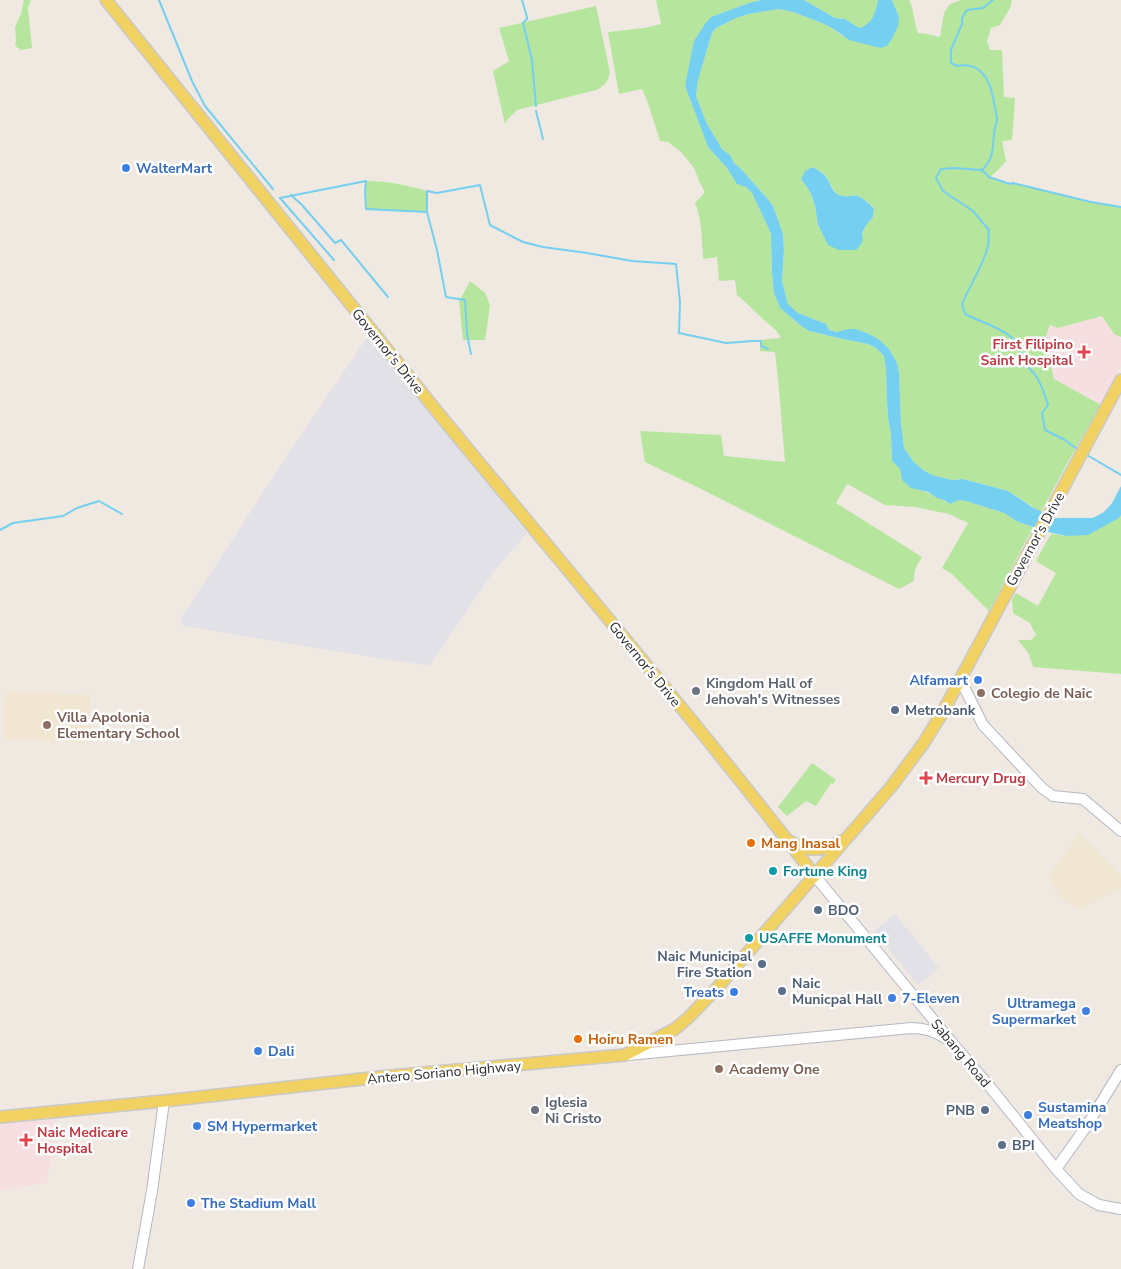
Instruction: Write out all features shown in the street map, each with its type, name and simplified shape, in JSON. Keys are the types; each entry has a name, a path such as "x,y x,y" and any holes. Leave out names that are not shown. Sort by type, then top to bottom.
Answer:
{"main road":[{"name":"Governor's Drive","path":"106,0 364,322 589,595 815,876 891,787 923,744 941,715 1121,380"},
{"path":"960,679 983,725 1042,788 1053,796 1083,800 1121,831"},
{"path":"786,839 806,849 820,850 832,846 849,836"},
{"name":"Sabang Road","path":"815,876 1056,1169 1079,1194 1099,1205 1121,1209"},
{"name":"Antero Soriano Highway","path":"0,1117 380,1077 625,1055 675,1029 688,1018 717,988 815,876"},
{"path":"625,1055 915,1028 936,1033 954,1045"},
{"path":"1056,1169 1092,1118 1121,1070"},
{"path":"138,1269 152,1191 164,1101"}],"shaded area":[{"name":"First Filipino Saint Hospital","path":"1102,316 1114,334 1121,337 1121,366 1101,405 1054,379 1045,338 1050,325 1058,328"},
{"path":"368,336 527,533 494,571 429,666 182,625 180,620"},
{"name":"Villa Apolonia Elementary School","path":"7,691 90,695 89,743 4,739 4,711"},
{"path":"1079,833 1121,876 1121,888 1079,909 1061,898 1049,875"},
{"path":"895,914 939,968 918,985 874,931"},
{"name":"Naic Medicare Hospital","path":"56,1119 47,1183 0,1191 0,1124"}],"green space":[{"path":"24,0 31,0 28,8 32,48 21,50 15,46 15,27 21,14"},
{"path":"656,0 761,0 711,17 685,86 708,147 727,168 737,183 746,187 752,193 771,234 774,293 780,308 809,331 868,344 876,348 884,356 892,460 900,469 902,480 950,504 959,500 966,501 1004,513 1018,522 1033,527 989,611 952,574 942,568 968,523 949,514 915,507 885,505 847,484 836,503 922,557 914,575 914,581 899,589 645,462 640,431 721,435 724,456 785,462 775,352 760,351 760,340 781,338 774,328 737,295 735,280 719,281 717,257 703,259 700,224 695,203 705,192 694,168 682,153 668,142 660,141 642,89 619,94 608,32 661,24"},
{"path":"804,0 878,0 869,23 859,28 845,19 835,18"},
{"path":"892,0 908,0 910,1 918,33 940,37 944,13 950,4 961,0 1012,0 1010,8 1000,25 991,28 987,41 990,50 1002,50 1004,97 1015,98 1012,140 1002,141 1006,161 990,177 1010,184 1013,183 1091,202 1121,207 1121,337 1114,334 1102,316 1058,328 1050,325 1045,338 1054,379 1101,405 1041,512 1008,491 963,479 952,480 932,475 913,461 904,448 899,372 897,363 889,349 848,329 837,332 829,330 825,324 798,313 788,304 782,281 783,234 773,206 734,163 730,155 722,149 706,122 696,96 698,80 712,33 716,28 736,18 779,9 822,23 842,36 880,48 899,17","holes":["813,167 825,175 837,194 859,197 866,200 874,208 873,217 862,234 828,245 818,225 811,194 801,179"]},
{"path":"596,6 610,73 602,87 517,110 505,124 493,71 509,61 499,28"},
{"path":"366,181 397,184 427,191 427,212 366,209"},
{"path":"470,281 485,293 490,305 485,340 463,340 459,302"},
{"path":"1121,514 1121,674 1033,667 1029,654 1018,640 1031,640 1036,635 1030,623 1013,613 1012,599 1016,593 1038,606 1056,573 1036,561 1051,534 1067,536"},
{"path":"812,763 836,780 833,784 831,783 816,806 806,801 787,816 778,807"}],"water":[{"path":"761,0 804,0 835,18 845,19 859,28 870,21 878,0 892,0 899,17 898,26 893,37 887,46 880,48 849,40 822,23 779,9 736,18 716,28 712,33 698,80 696,96 706,122 722,149 730,155 734,163 773,206 783,234 782,281 788,304 798,313 826,324 829,330 837,332 856,329 878,339 889,349 897,363 899,372 904,448 913,461 923,470 932,475 952,480 963,479 1008,491 1032,507 1055,518 1093,518 1104,512 1112,503 1121,486 1121,515 1119,518 1088,535 1067,536 1018,522 1004,513 966,501 959,500 950,504 928,492 911,488 902,480 900,469 892,461 884,356 876,348 868,344 809,331 780,308 774,293 771,234 752,193 746,187 737,184 727,168 708,147 685,86 694,41 711,17"},
{"path":"813,167 824,175 837,194 859,197 874,208 873,217 862,233 862,243 856,250 839,250 828,245 818,225 811,194 801,179 805,171"}],"waterway":[{"path":"159,0 192,81 205,106 273,189"},
{"path":"522,0 527,17 523,23 532,60 536,106"},
{"path":"993,0 983,8 967,10 962,18 962,24 951,50 951,63 957,66 967,65 981,71 992,91 997,120 991,158 982,170 941,169 936,178 943,191 973,211 989,230 986,253 962,304 965,314 1006,333 1014,340 1026,364 1038,379 1048,405 1042,413 1045,430 1065,440 1077,449"},
{"path":"536,111 543,139"},
{"path":"982,170 989,177 1010,184 1013,183 1091,202 1121,207"},
{"path":"280,198 366,181 366,209 427,212"},
{"path":"471,354 467,334 465,300 446,297 427,212 427,191 437,193 480,185 490,225 523,242 632,261 676,264 680,302 679,333 726,343 761,341 761,346 768,349"},
{"path":"291,195 335,243 341,240 388,297"},
{"path":"280,198 334,260"},
{"path":"1087,455 1121,475"},
{"path":"0,530 13,523 63,516 77,508 99,501 122,514"}],"place":[{"name":"WalterMart","path":"126,168"},
{"name":"First Filipino Saint Hospital","path":"1084,352"},
{"name":"Alfamart","path":"978,680"},
{"name":"Kingdom Hall of Jehovah's Witnesses","path":"696,691"},
{"name":"Colegio de Naic","path":"981,693"},
{"name":"Metrobank","path":"895,710"},
{"name":"Villa Apolonia Elementary School","path":"47,725"},
{"name":"Mercury Drug","path":"926,778"},
{"name":"Mang Inasal","path":"751,843"},
{"name":"Fortune King","path":"773,871"},
{"name":"BDO","path":"818,910"},
{"name":"USAFFE Monument","path":"749,938"},
{"name":"Naic Municipal Fire Station","path":"762,964"},
{"name":"Naic Municpal Hall","path":"782,991"},
{"name":"Treats","path":"734,992"},
{"name":"7-Eleven","path":"892,998"},
{"name":"Ultramega Supermarket","path":"1086,1011"},
{"name":"Hoiru Ramen","path":"578,1039"},
{"name":"Dali","path":"258,1051"},
{"name":"Academy One","path":"719,1069"},
{"name":"Iglesia Ni Cristo","path":"535,1110"},
{"name":"PNB","path":"985,1110"},
{"name":"Sustamina Meatshop","path":"1028,1115"},
{"name":"SM Hypermarket","path":"197,1126"},
{"name":"Naic Medicare Hospital","path":"26,1140"},
{"name":"BPI","path":"1002,1145"},
{"name":"The Stadium Mall","path":"191,1203"}]}
